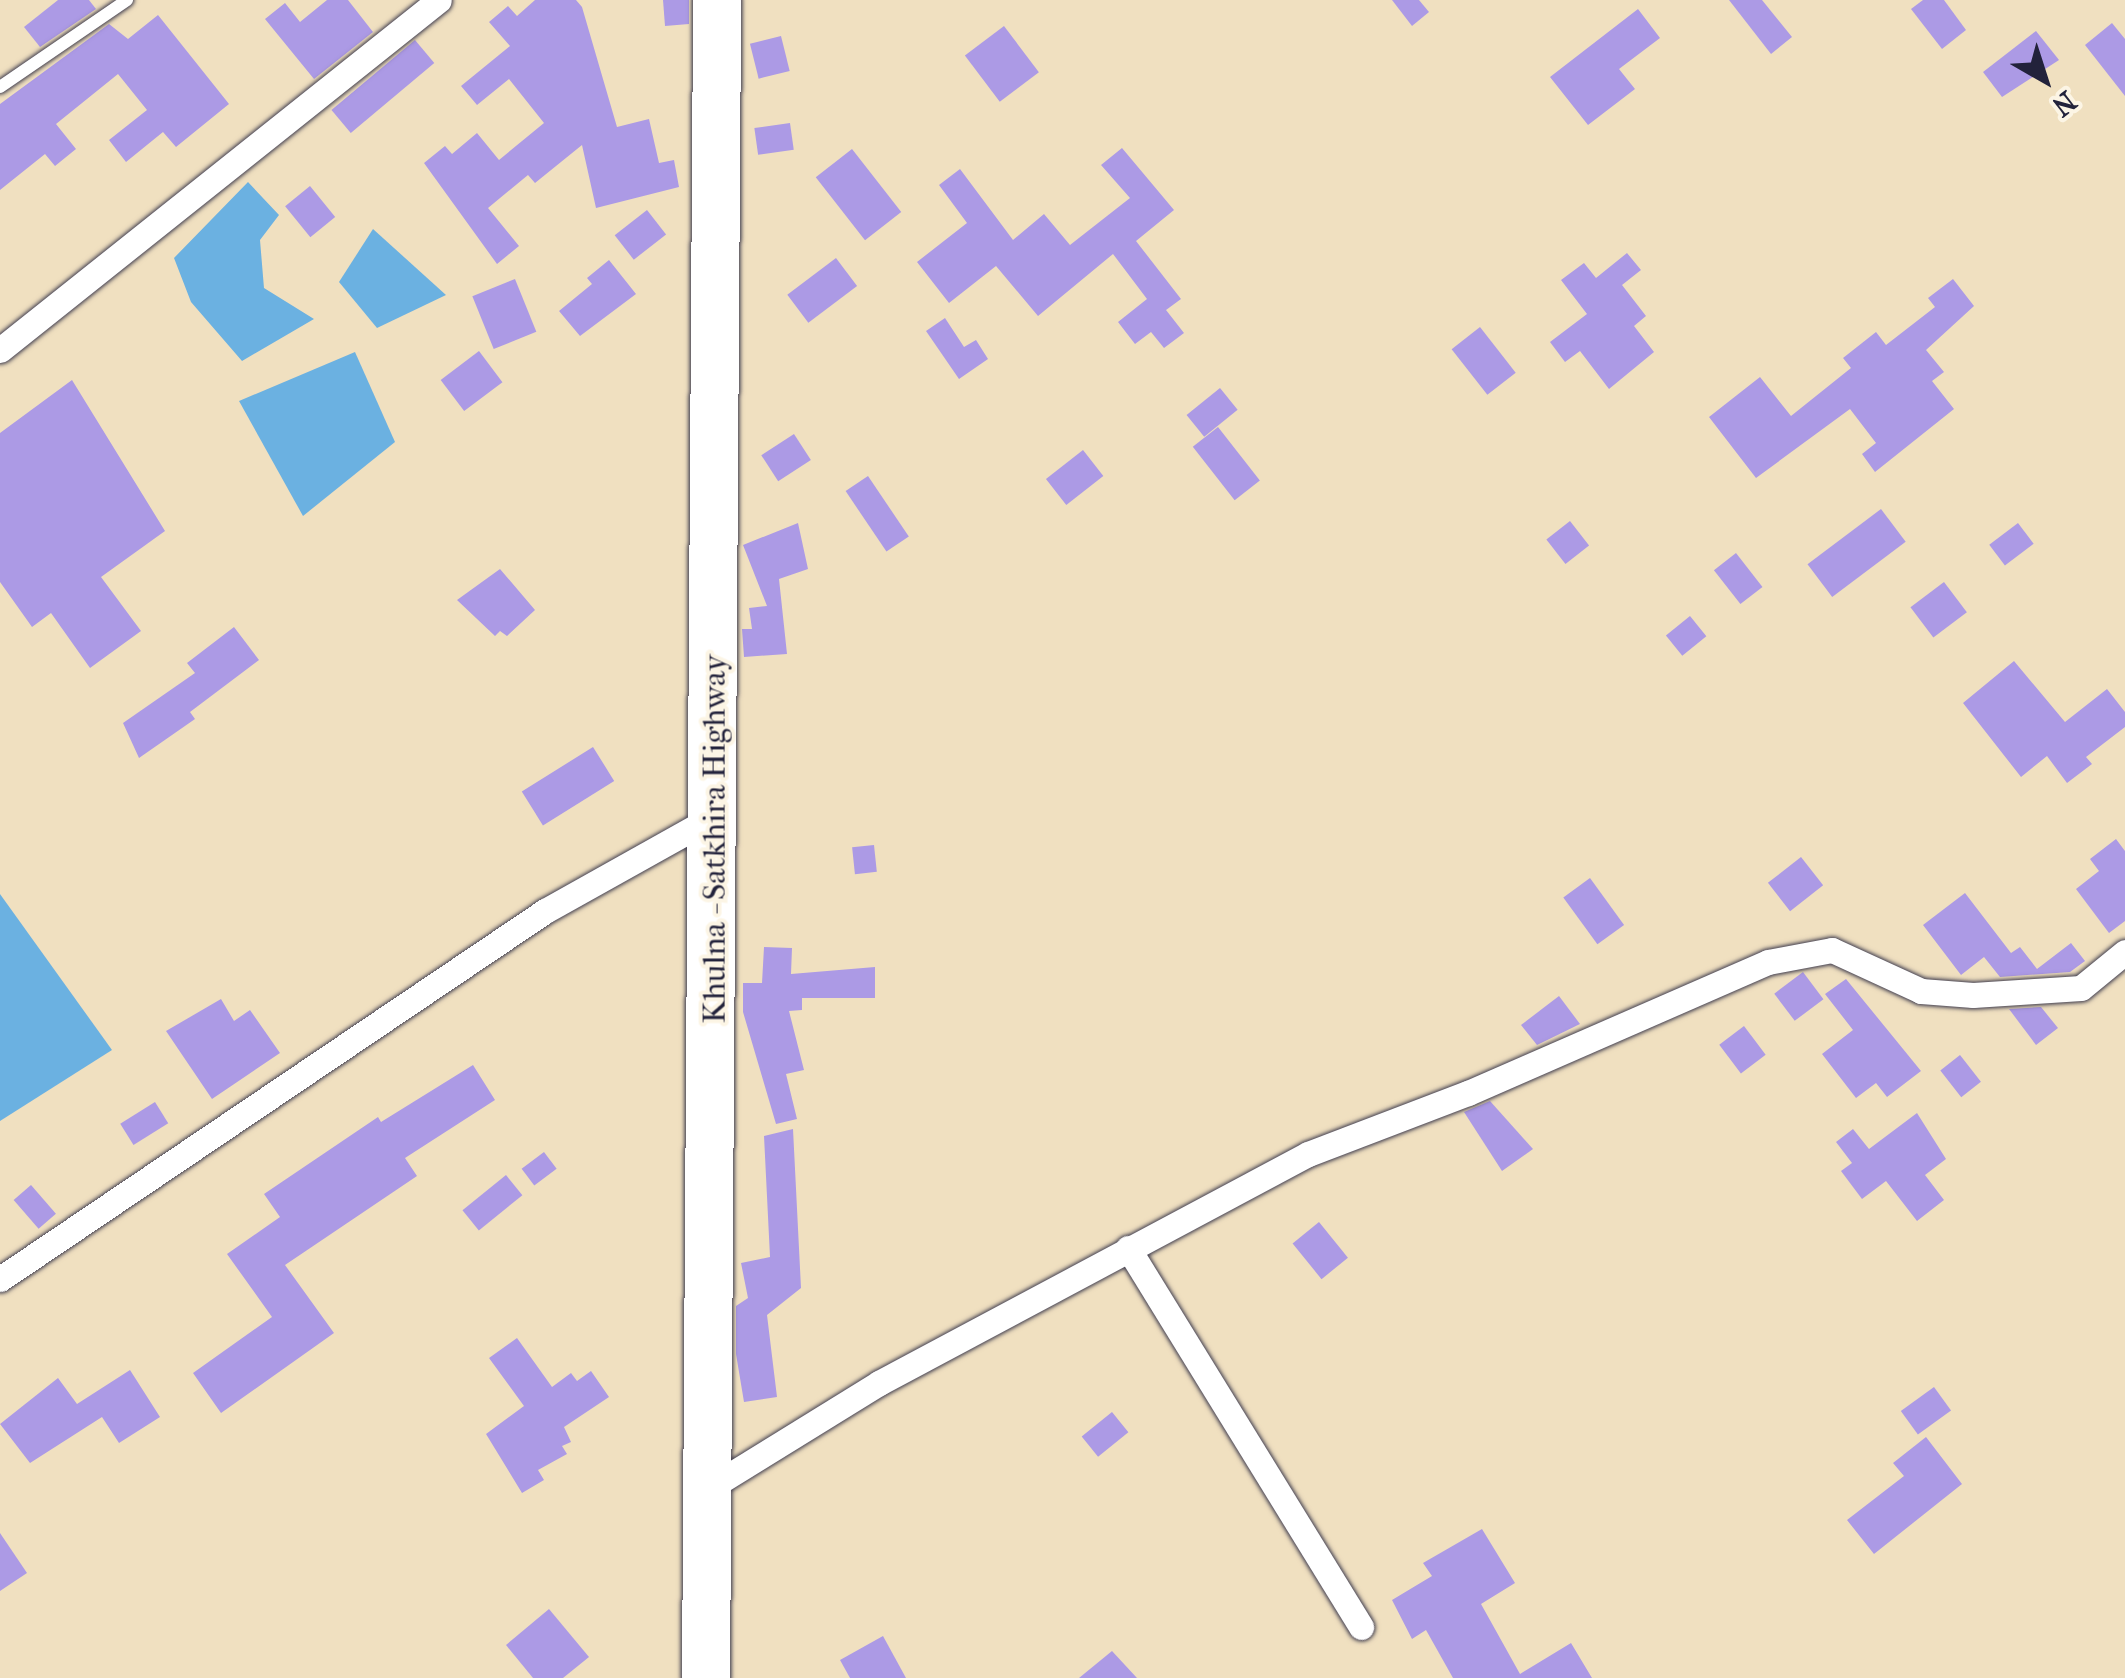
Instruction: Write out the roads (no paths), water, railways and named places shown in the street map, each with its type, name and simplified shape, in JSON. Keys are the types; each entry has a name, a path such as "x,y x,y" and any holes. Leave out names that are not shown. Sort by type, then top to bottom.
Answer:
{"highway":[{"name":"Khulna - Satkhira Highway","path":"706,1678 718,0"}],"street":[{"path":"0,350 439,0"},
{"path":"0,1278 545,912 715,816"},
{"path":"709,1488 879,1383 1308,1154 1468,1093 1768,962 1832,950 1921,991 1973,994 2081,988 2125,952"},
{"path":"1128,1248 1361,1626"}],"lane":[{"path":"0,87 127,0"}],"water":[{"path":"248,182 279,215 260,240 264,288 314,319 242,361 191,302 174,258"},
{"path":"373,229 446,295 377,328 339,282"},
{"path":"355,352 395,442 303,516 239,401"},
{"path":"0,894 112,1050 0,1121"}]}
